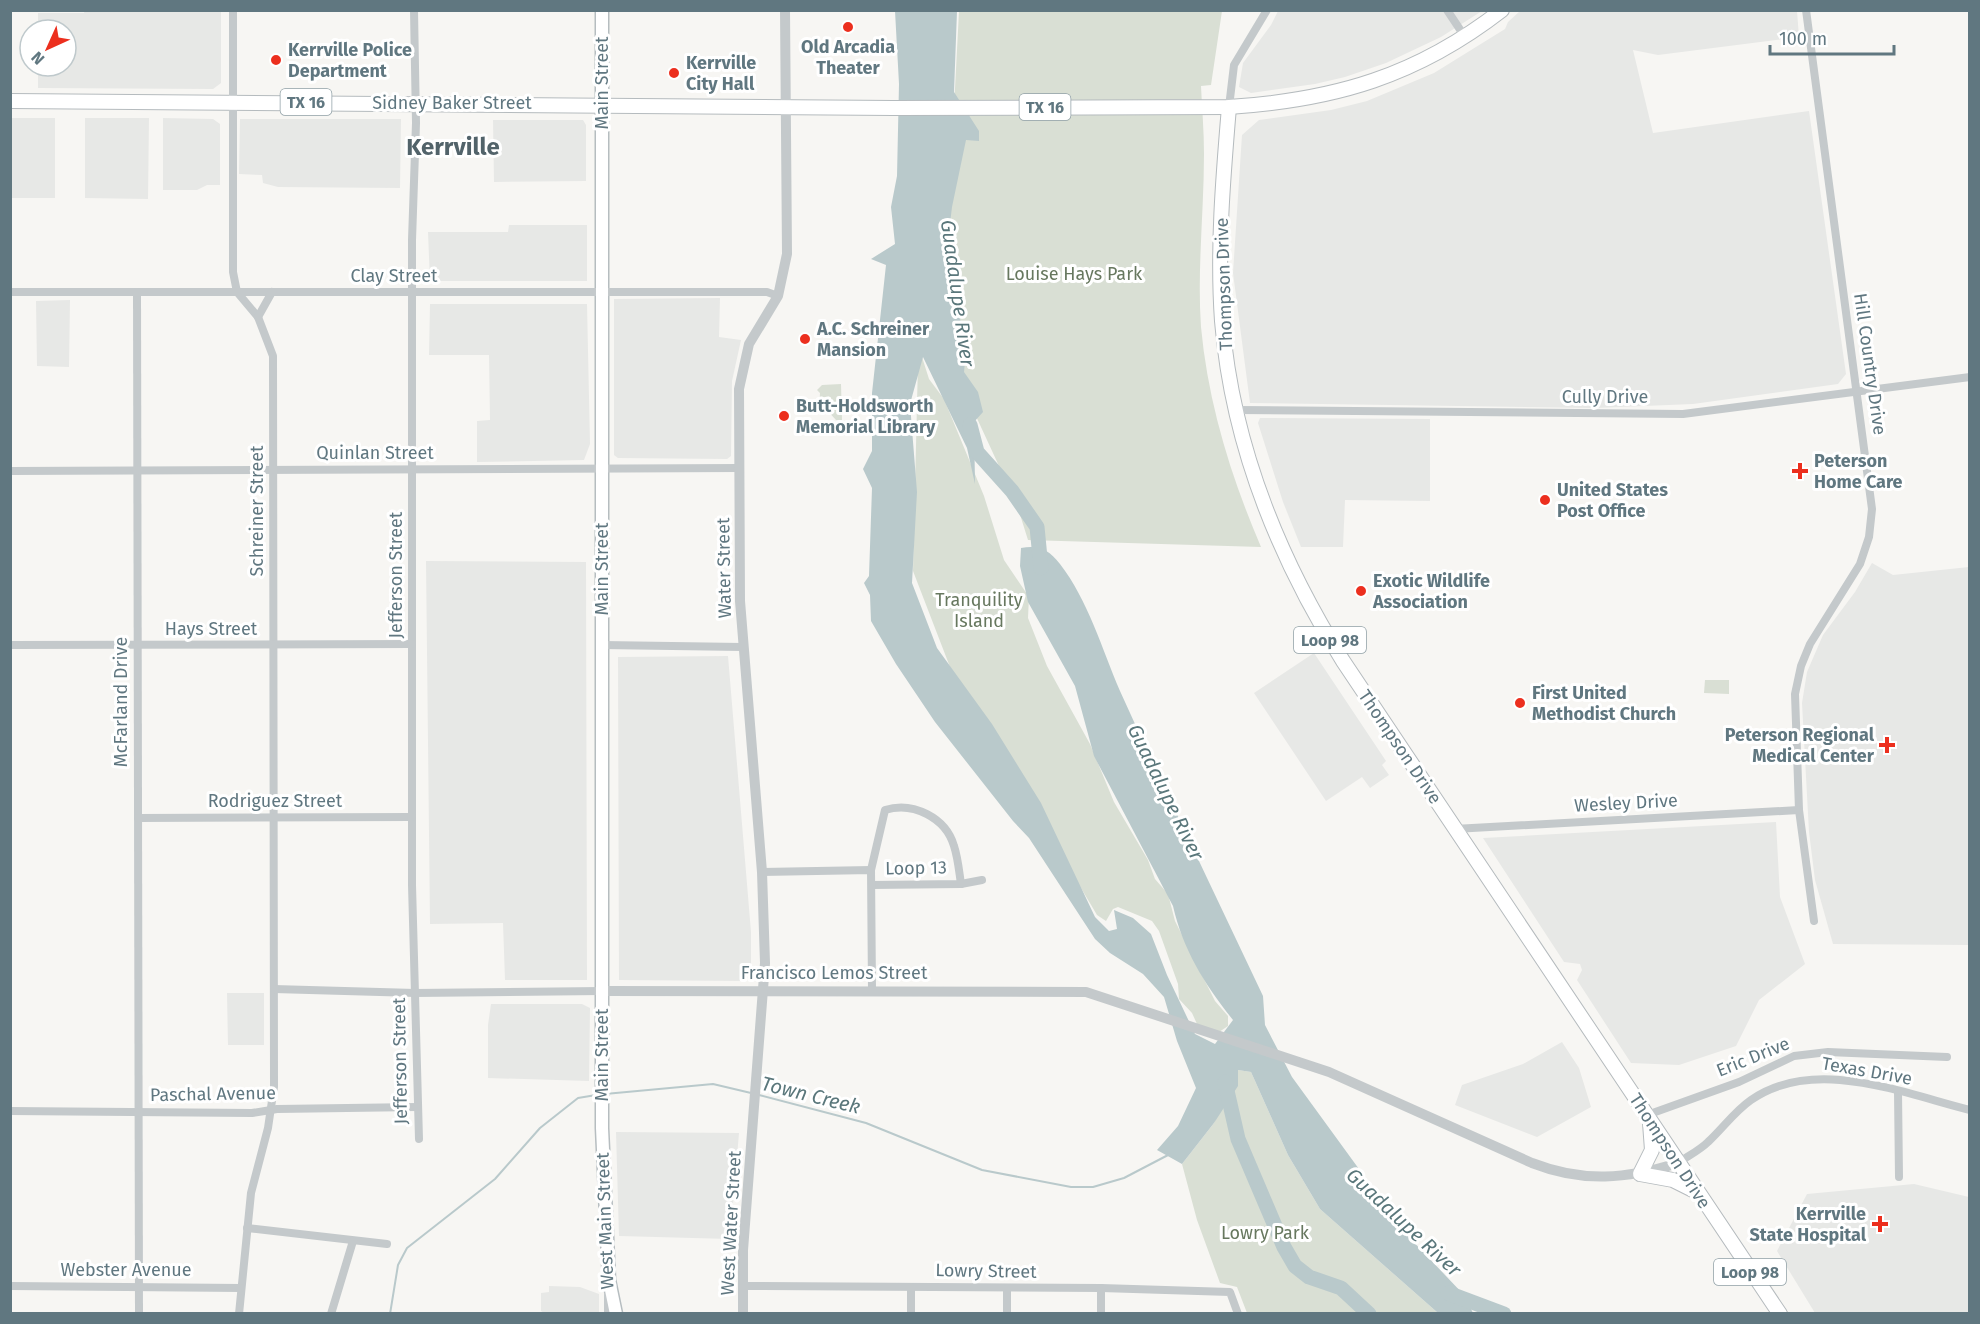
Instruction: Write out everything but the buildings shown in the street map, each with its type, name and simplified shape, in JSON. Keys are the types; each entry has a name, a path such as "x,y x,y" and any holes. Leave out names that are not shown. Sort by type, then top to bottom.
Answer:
{"main road":[{"name":"Main Street","path":"602,10 602,1128"},
{"name":"TX 16","path":"1229,107 1296,101 1348,90 1423,61 1464,37 1502,10"},
{"name":"Sidney Baker Street","path":"10,101 786,105 894,108 1229,107"},
{"name":"Thompson Drive","path":"1229,107 1222,186 1220,268 1222,323 1237,410 1266,509 1281,549 1306,599 1343,661 1780,1314"},
{"path":"1648,1118 1652,1149 1640,1174 1673,1180 1697,1192"},
{"name":"West Main Street","path":"602,1128 609,1280"},
{"path":"609,1280 616,1314"}],"street":[{"path":"233,10 232,272 237,292"},
{"name":"Jefferson Street","path":"414,10 416,103 412,292 412,817 418,1139"},
{"name":"Water Street","path":"753,1134 756,1070 764,990 762,873 742,647 739,389 749,344 778,296 787,254 785,10"},
{"path":"1229,107 1234,65 1267,10"},
{"path":"1447,10 1464,37"},
{"name":"Hill Country Drive","path":"1806,10 1871,491 1870,530 1855,575 1810,644 1798,676 1795,708 1799,810 1814,921"},
{"name":"Clay Street","path":"10,292 602,291 767,292 778,296"},
{"name":"McFarland Drive","path":"138,292 139,1314"},
{"name":"Schreiner Street","path":"237,292 258,317 273,356 274,470 272,1110 251,1193 239,1314"},
{"path":"258,317 272,292"},
{"name":"Cully Drive","path":"1237,410 1683,414 1970,377"},
{"name":"Quinlan Street","path":"10,471 137,469 602,471 740,468"},
{"name":"Hays Street","path":"10,645 412,644"},
{"path":"602,645 742,647"},
{"name":"Loop 13","path":"872,870 885,810 914,808 929,814 947,831 954,846 961,884"},
{"name":"Wesley Drive","path":"1454,829 1799,810"},
{"name":"Rodriguez Street","path":"138,818 412,817"},
{"path":"762,873 872,870 872,990"},
{"name":"Loop 13","path":"872,885 961,884 982,880"},
{"name":"Francisco Lemos Street","path":"274,989 415,993 764,990 1086,992 1309,1065 1377,1092 1546,1169 1574,1176 1602,1178 1640,1174 1678,1163"},
{"name":"Eric Drive","path":"1648,1118 1739,1083 1794,1056 1828,1052 1947,1057"},
{"name":"Texas Drive","path":"1678,1163 1706,1144 1751,1100 1798,1079 1827,1078 1898,1092 1970,1110"},
{"path":"1898,1092 1899,1177"},
{"name":"Paschal Avenue","path":"10,1111 252,1113 272,1110 417,1107"},
{"name":"West Water Street","path":"743,1314 743,1250 753,1134"},
{"path":"247,1228 387,1245"},
{"path":"331,1314 353,1240"},
{"name":"West Main Street","path":"608,1314 609,1280"},
{"name":"Webster Avenue","path":"10,1286 241,1288"},
{"name":"Lowry Street","path":"742,1286 1101,1288 1230,1292 1238,1314"},
{"path":"911,1287 911,1314"},
{"path":"1101,1288 1101,1314"},
{"path":"1007,1289 1007,1314"}],"shaded area":[{"path":"85,10 221,11 221,83 213,89 38,88 38,78 78,78 78,18 38,18 38,13 84,13"},
{"path":"1278,11 1482,11 1441,37 1386,63 1315,84 1251,93 1239,87 1243,63 1271,25"},
{"path":"1520,11 1797,11 1799,37 1658,55 1633,50 1653,133 1809,111 1846,374 1838,384 1693,404 1595,408 1250,403 1233,273 1242,135 1259,120 1331,110 1367,101 1434,73 1505,29 1508,22"},
{"path":"11,118 55,118 55,198 11,198"},
{"path":"85,118 149,118 148,199 85,198"},
{"path":"163,118 213,119 220,124 220,185 207,185 197,190 163,190"},
{"path":"240,119 401,119 400,188 278,187 263,183 262,175 239,174"},
{"path":"493,120 583,120 586,125 586,181 494,182"},
{"path":"509,225 587,225 587,281 430,281 428,232 508,232"},
{"path":"720,298 719,337 741,340 732,381 731,456 727,459 618,458 614,455 614,299"},
{"path":"70,300 69,367 37,366 36,301"},
{"path":"430,304 587,304 590,444 584,460 477,462 477,421 490,420 489,355 429,355"},
{"path":"1260,418 1430,419 1430,501 1345,500 1343,547 1301,547 1283,502 1258,423"},
{"path":"426,561 586,562 587,980 505,980 503,923 430,924"},
{"name":"Peterson Regional Medical Center","path":"1872,563 1893,575 1969,567 1969,945 1833,944 1815,880 1809,832 1802,703 1807,672 1823,635 1855,592"},
{"path":"1314,653 1386,761 1382,765 1389,775 1370,788 1362,777 1326,801 1254,693"},
{"path":"728,656 751,932 751,975 744,981 619,980 618,657"},
{"path":"1776,822 1780,897 1805,964 1759,1000 1736,1046 1679,1065 1631,1063 1577,980 1582,970 1580,964 1564,962 1483,838"},
{"path":"227,993 264,993 264,1045 228,1045"},
{"path":"491,1004 582,1004 590,1008 589,1081 488,1078 488,1025"},
{"path":"1562,1042 1579,1068 1591,1107 1537,1137 1455,1105 1462,1085 1523,1064"},
{"path":"616,1132 739,1133 730,1239 619,1236"},
{"name":"Kerrville State Hospital","path":"1914,1184 1969,1197 1969,1313 1815,1313 1777,1251 1807,1194"},
{"path":"549,1286 580,1287 599,1294 599,1313 546,1314 541,1311 541,1293 549,1292"}],"green space":[{"name":"Louise Hays Park","path":"959,11 1222,11 1211,85 1201,86 1204,154 1201,327 1209,384 1222,439 1261,547 1028,540 1017,505 951,362 946,263"},
{"name":"Tranquility Island","path":"922,357 929,379 944,399 984,496 1004,560 1029,597 1028,618 1047,666 1090,744 1114,802 1148,860 1155,879 1168,894 1175,921 1215,1001 1228,1016 1228,1026 1219,1032 1197,1024 1192,1013 1179,999 1178,984 1159,931 1152,921 1118,907 1113,909 1106,921 1097,915 950,667 913,571 918,362"},
{"path":"841,384 842,420 836,420 825,408 819,408 820,393 817,390 822,385"},
{"path":"1705,680 1729,680 1729,694 1704,693"},
{"name":"Lowry Park","path":"1238,1070 1251,1072 1288,1155 1320,1209 1438,1313 1247,1313 1237,1287 1220,1283 1197,1220 1182,1164 1214,1123"}],"water":[{"path":"895,11 957,11 954,92 979,131 979,141 966,140 952,207 945,264 957,302 966,352 964,372 978,392 983,412 974,422 975,484 967,448 923,357 910,404 917,492 912,583 937,648 992,724 1041,803 1095,917 1109,931 1117,929 1114,910 1133,918 1151,934 1167,975 1195,1034 1215,1044 1233,1020 1213,994 1196,966 1177,922 1173,906 1094,756 1075,686 1028,602 1020,566 1021,548 1043,549 1060,564 1087,609 1137,729 1263,996 1265,1025 1292,1077 1407,1235 1464,1295 1473,1313 1438,1313 1320,1209 1288,1155 1251,1072 1238,1070 1238,1086 1214,1123 1182,1164 1157,1150 1178,1126 1196,1088 1177,1041 1164,997 1143,974 1110,953 1095,939 1029,838 935,722 896,664 871,621 870,595 864,583 869,576 872,488 863,469 872,451 872,393 886,265 871,259 895,244 891,207 897,176 899,84"}],"waterway":[{"name":"Guadalupe River","path":"970,425 977,452 1012,491 1037,527 1041,568"},
{"name":"Guadalupe River","path":"1225,1082 1238,1139 1284,1247 1295,1266 1309,1277 1341,1288 1369,1314"},
{"name":"Town Creek","path":"605,1094 713,1084 751,1093"},
{"name":"Town Creek","path":"390,1314 398,1265 407,1248 495,1179 540,1128 578,1098 596,1095"},
{"name":"Town Creek","path":"759,1095 866,1123 982,1170 1071,1187 1093,1187 1124,1178 1170,1154"},
{"name":"Guadalupe River","path":"1448,1293 1504,1314"}],"place":[{"name":"Old Arcadia Theater","path":"848,27"},
{"name":"Kerrville Police Department","path":"276,60"},
{"name":"Kerrville City Hall","path":"674,73"},
{"name":"A.C. Schreiner Mansion","path":"805,339"},
{"name":"Butt-Holdsworth Memorial Library","path":"784,416"},
{"name":"Peterson Home Care","path":"1800,471"},
{"name":"United States Post Office","path":"1545,500"},
{"name":"Exotic Wildlife Association","path":"1361,591"},
{"name":"First United Methodist Church","path":"1520,703"},
{"name":"Peterson Regional Medical Center","path":"1887,745"},
{"name":"Kerrville State Hospital","path":"1880,1224"}],"district":[{"name":"Kerrville","path":"453,147"}]}
